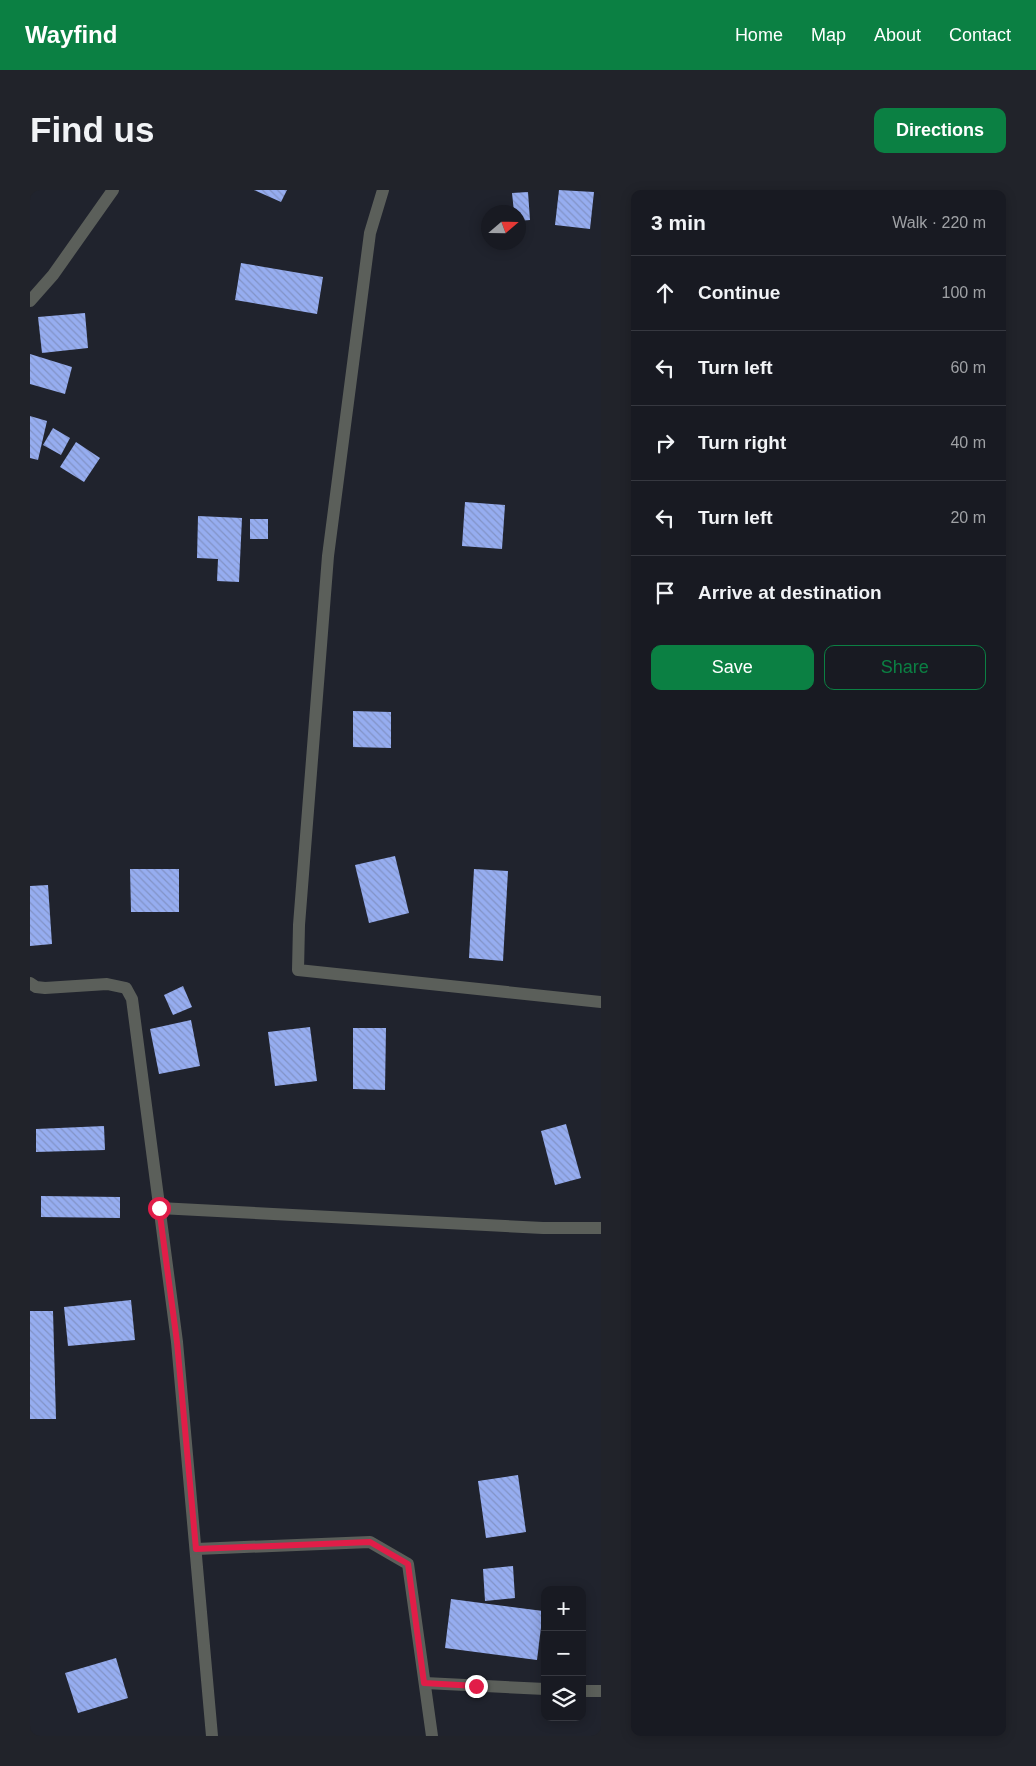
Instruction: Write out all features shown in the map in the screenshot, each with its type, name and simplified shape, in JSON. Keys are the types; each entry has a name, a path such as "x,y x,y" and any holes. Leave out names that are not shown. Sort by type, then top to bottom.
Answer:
{"street":[{"path":"30,302 53,275 113,190"},
{"path":"383,190 370,233 328,556 299,925 298,970 601,1002"},
{"path":"30,983 36,987 45,988 107,984 126,988 132,999 177,1342 212,1736"},
{"path":"159,1208 543,1228 601,1228"},
{"path":"196,1549 370,1542 408,1564 432,1736"},
{"path":"424,1683 541,1689"},
{"path":"586,1690 601,1691"}],"building":[{"path":"254,190 287,190 281,202"},
{"path":"559,190 594,192 590,229 555,225"},
{"path":"528,192 530,220 526,220 526,205 513,205 512,193"},
{"path":"241,263 323,277 317,314 235,300"},
{"path":"85,313 88,348 42,353 38,317"},
{"path":"30,354 72,367 65,394 30,384"},
{"path":"30,416 47,421 38,460 30,458"},
{"path":"53,428 70,438 61,455 43,445"},
{"path":"76,442 100,458 84,482 60,467"},
{"path":"465,502 505,505 502,549 462,546"},
{"path":"198,516 242,518 239,582 217,581 218,559 197,558"},
{"path":"250,519 268,519 268,539 250,539"},
{"path":"353,711 391,712 391,748 353,747"},
{"path":"395,856 409,913 369,923 355,865"},
{"path":"130,869 179,869 179,912 131,912"},
{"path":"474,869 508,871 503,961 469,958"},
{"path":"48,885 52,944 30,946 30,886"},
{"path":"183,986 192,1007 173,1015 164,995"},
{"path":"191,1020 200,1066 159,1074 150,1029"},
{"path":"310,1027 317,1081 275,1086 268,1032"},
{"path":"353,1028 386,1028 385,1090 353,1089"},
{"path":"566,1124 581,1178 555,1185 541,1131"},
{"path":"104,1126 105,1150 36,1152 36,1129"},
{"path":"41,1196 120,1197 120,1218 41,1217"},
{"path":"131,1300 135,1340 68,1346 64,1307"},
{"path":"30,1311 53,1311 56,1419 30,1419"},
{"path":"518,1475 526,1532 486,1538 478,1481"},
{"path":"513,1566 515,1598 485,1601 483,1569"},
{"path":"451,1599 541,1611 537,1660 445,1648"},
{"path":"116,1658 128,1698 78,1713 65,1673"}],"route":[{"path":"159,1208 177,1342 196,1549 370,1542 408,1564 424,1683 476,1686"}]}
